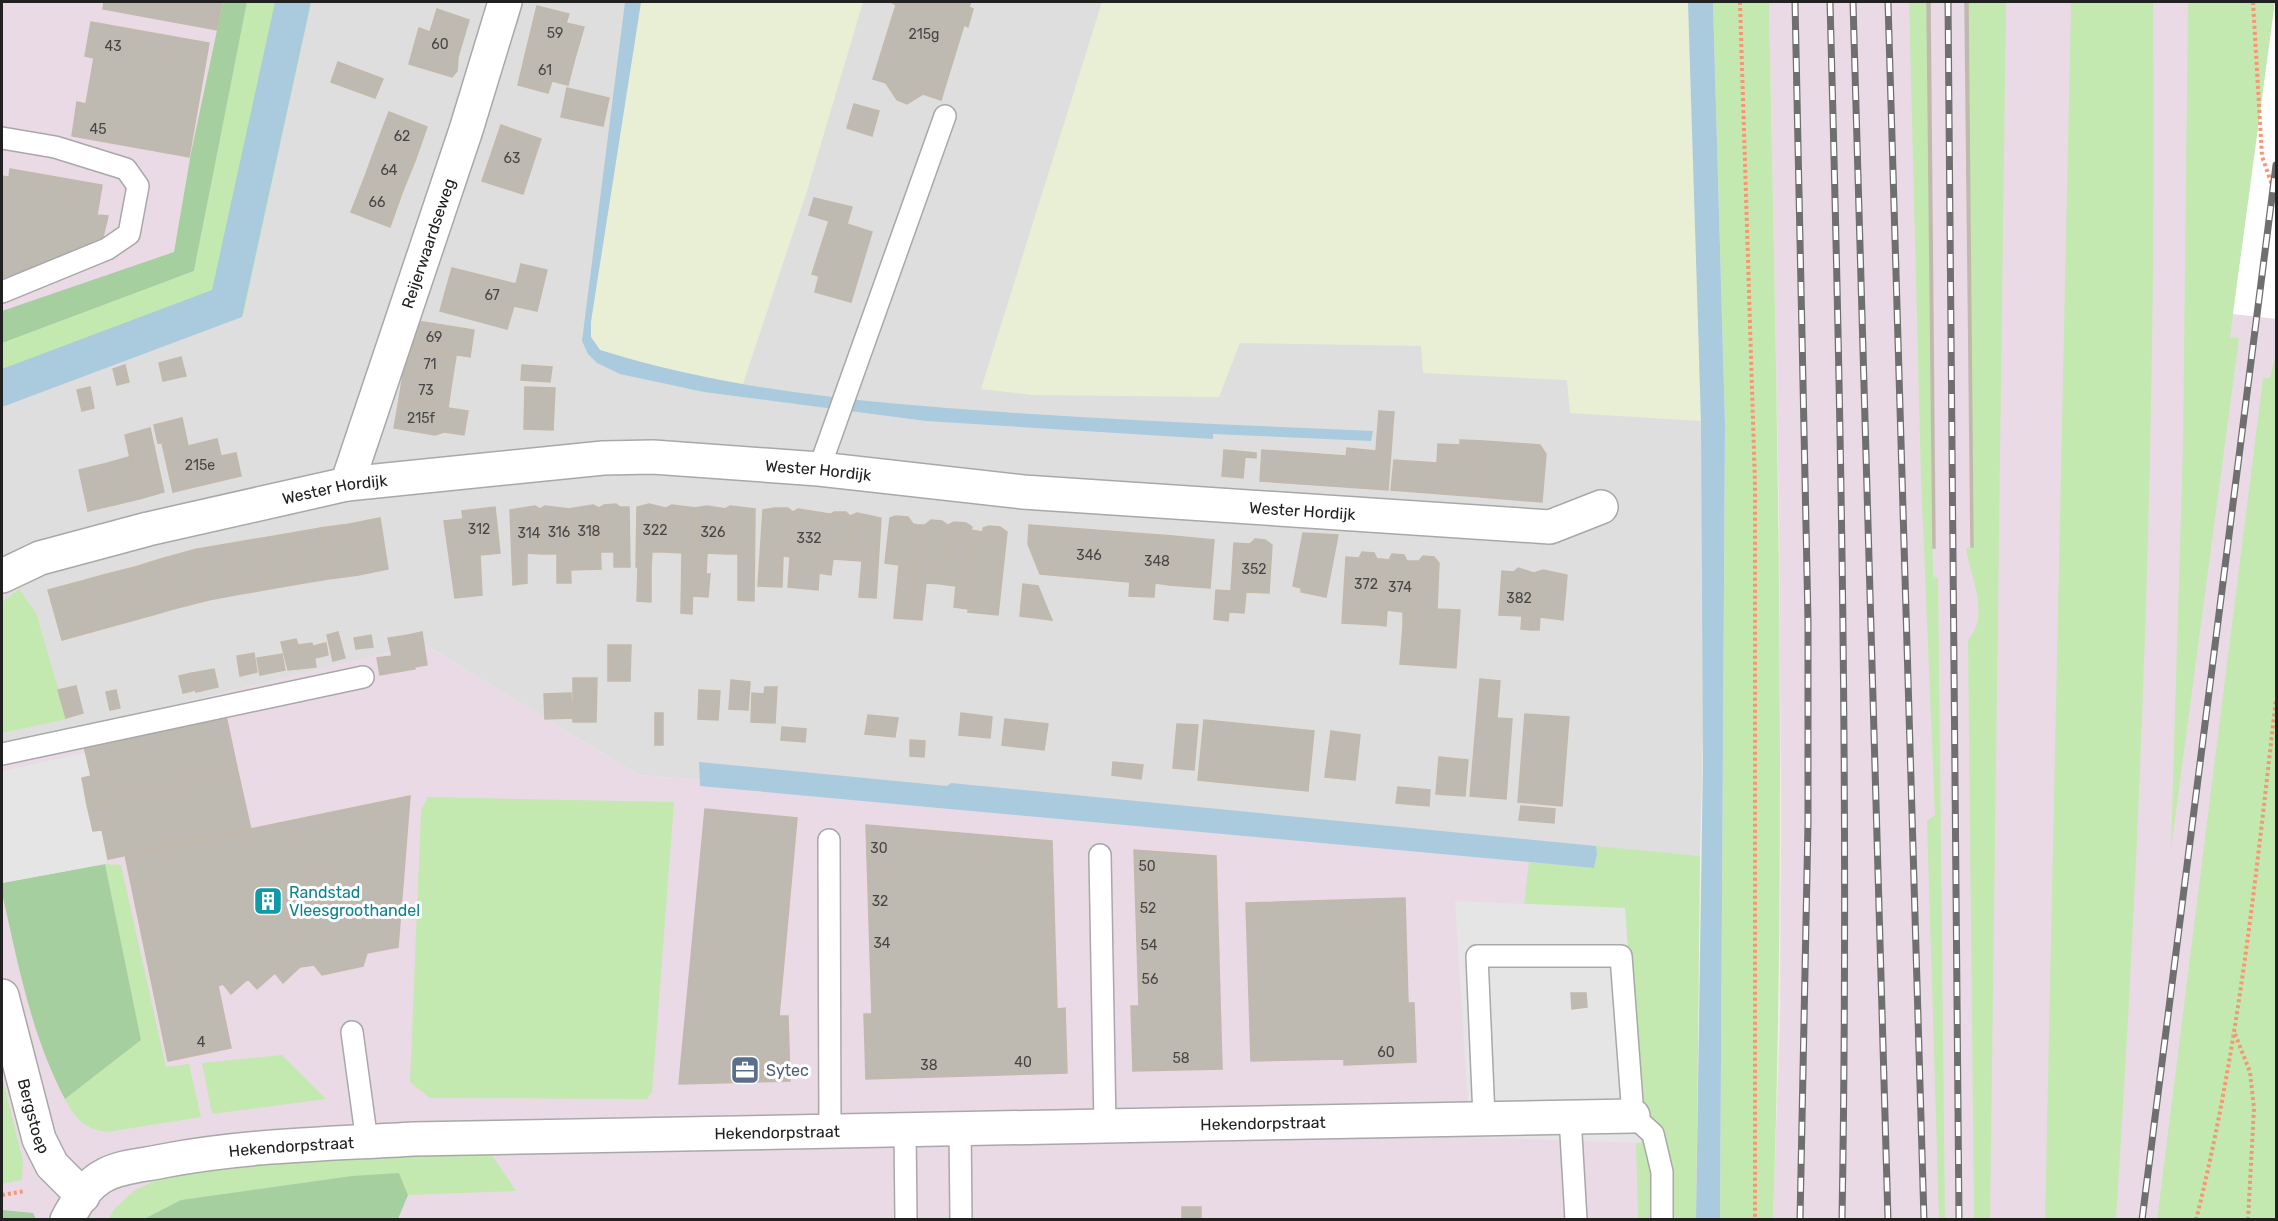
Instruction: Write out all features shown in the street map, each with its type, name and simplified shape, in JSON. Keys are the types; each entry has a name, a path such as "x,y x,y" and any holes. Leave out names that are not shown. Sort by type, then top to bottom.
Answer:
{"street":[{"name":"Reijerwaardseweg","path":"347,484 462,141 505,2"},
{"name":"Wester Hordijk","path":"2,576 40,558 148,529 347,484 603,458 653,457 819,469 1023,492 1550,527 1602,507"},
{"name":"Bergstoep","path":"2,996 39,1139 75,1208"},
{"name":"Hekendorpstraat","path":"75,1208 90,1185 105,1175 122,1169 187,1156 258,1148 367,1142 960,1127 1633,1116"}],"lane":[{"path":"819,469 945,116"},
{"path":"2,138 55,147 126,169 138,186 129,234 107,249 2,292"},
{"path":"2,754 363,677"},
{"path":"829,840 830,1132"},
{"path":"1100,855 1104,1125"},
{"path":"1484,1118 1477,956 1621,956 1633,1116 1653,1134 1662,1172 1662,1220"},
{"path":"352,1032 367,1142"},
{"path":"1570,1117 1576,1220"},
{"path":"960,1127 961,1220"},
{"path":"905,1129 906,1220"}],"path":[{"path":"1740,2 1755,485 1755,1220"},
{"path":"2253,2 2262,156 2277,197"},
{"path":"2196,1220 2210,1164 2234,1032 2277,699"},
{"path":"2234,1032 2250,1072 2254,1108 2247,1220"}],"shaded area":[{"path":"2,2 304,2 153,330 2,386"},
{"path":"293,2 1129,2 1182,316 1713,364 1700,856 638,775 424,644 2,747 2,386 223,306"},
{"path":"1769,2 2276,2 2276,1219 1773,1219 1780,1017 1781,810 1779,511"},
{"path":"424,644 638,775 1700,856 1696,1219 2,1219 2,747"},
{"path":"85,753 91,776 82,778 93,831 102,830 108,859 105,864 2,883 2,771"},
{"path":"1455,901 1625,908 1641,1143 1470,1137"}],"green space":[{"path":"223,2 247,2 194,271 2,343 2,311 174,252 191,153"},
{"path":"247,2 311,2 243,316 2,406 2,343 194,271"},
{"path":"641,2 863,2 807,191 743,384 654,367 600,350 591,337 591,321"},
{"path":"1102,2 1688,2 1701,421 1570,413 1567,380 1423,373 1421,346 1240,343 1219,397 1033,395 981,389"},
{"path":"1713,2 1769,2 1780,763 1773,1219 1720,1219 1725,423"},
{"path":"1909,2 1927,2 1933,576 1938,578 1945,1220 1939,1219 1927,821 1935,815 1921,478"},
{"path":"1968,2 2006,2 1990,1220 1974,1219 1968,640 1975,630 1979,608 1966,548 1973,547"},
{"path":"2071,2 2153,2 2153,306 2146,611 2133,915 2116,1220 2045,1219"},
{"path":"2188,2 2275,2 2230,337 2239,338 2171,849 2183,443"},
{"path":"2276,352 2276,1219 2157,1220 2263,378 2270,378"},
{"path":"19,589 36,613 67,719 2,733 2,602"},
{"path":"428,797 674,802 652,1092 647,1099 430,1098 410,1082 421,810"},
{"path":"1596,846 1700,856 1696,1219 1638,1219 1636,1143 1641,1142 1625,909 1524,905 1529,862 1594,868"},
{"path":"105,864 121,865 166,1067 189,1064 201,1117 107,1132 99,1131 82,1122 65,1099 141,1040"},
{"path":"105,864 141,1040 65,1099 53,1075 34,1024 2,893 2,883"},
{"path":"282,1055 326,1099 212,1114 202,1063"},
{"path":"2,1076 23,1161 22,1180 2,1184"},
{"path":"490,1152 516,1191 408,1195 399,1173 181,1200 144,1219 108,1220 114,1209 135,1190 159,1179 290,1155"},
{"path":"399,1173 408,1195 398,1219 144,1219 181,1200 352,1176"},
{"path":"2,1210 33,1213 36,1219 2,1219"}],"water":[{"path":"275,2 311,2 242,317 2,407 2,369 212,290"},
{"path":"625,2 641,2 591,321 591,337 600,350 692,374 832,397 1074,417 1373,431 1371,441 1213,434 1213,439 926,421 704,392 620,374 597,363 588,354 582,341"},
{"path":"1688,2 1713,2 1725,423 1720,1220 1696,1219 1703,759 1701,421"},
{"path":"699,762 947,786 951,783 1596,846 1597,854 1594,868 700,786"}],"pier":[{"path":"2276,2 2276,319 2233,314"}],"building":[{"path":"104,2 222,2 217,30 103,9"},
{"path":"891,2 971,2 969,7 973,9 968,27 964,25 941,100 923,94 907,104 897,100 886,83 873,79 896,5"},
{"path":"1927,2 1930,2 1935,548 1933,548"},
{"path":"1965,2 1968,2 1973,547 1971,547"},
{"path":"537,6 569,14 566,23 584,27 575,58 527,47"},
{"path":"437,9 469,20 458,57 457,71 452,77 409,64 419,28 430,32"},
{"path":"91,22 209,43 189,157 72,136 77,102 86,104 94,58 85,56"},
{"path":"527,47 575,58 568,85 552,81 548,93 518,85"},
{"path":"338,62 383,79 375,98 331,82"},
{"path":"567,88 609,98 603,126 561,117"},
{"path":"854,104 879,111 872,136 847,128"},
{"path":"389,112 427,127 415,161 376,146"},
{"path":"501,125 541,139 523,194 482,181"},
{"path":"376,146 415,161 402,193 364,179"},
{"path":"10,169 102,185 97,215 108,216 103,237 95,244 2,278 2,176 9,177"},
{"path":"364,179 402,193 390,227 351,212"},
{"path":"814,198 852,207 847,224 872,232 851,302 815,292 819,276 812,274 829,221 809,215"},
{"path":"521,264 547,270 537,311 514,306 507,329 440,311 452,268 516,284"},
{"path":"411,320 474,330 470,357 407,347"},
{"path":"407,347 456,356 452,381 403,374"},
{"path":"181,357 186,376 163,381 159,363"},
{"path":"125,365 129,382 117,385 113,369"},
{"path":"522,365 552,367 550,382 521,380"},
{"path":"403,374 452,381 448,408 399,400"},
{"path":"90,387 94,408 82,411 77,390"},
{"path":"525,387 555,388 553,430 524,429"},
{"path":"399,400 468,411 464,435 444,432 435,435 394,428"},
{"path":"1379,411 1394,412 1388,490 1260,481 1262,450 1346,456 1347,448 1376,451"},
{"path":"182,418 188,446 217,439 221,456 236,453 241,476 173,492 162,443 158,443 154,425"},
{"path":"150,428 164,492 139,499 125,435"},
{"path":"1460,440 1484,441 1481,497 1391,490 1394,460 1437,463 1438,444 1460,445"},
{"path":"1484,441 1540,445 1546,454 1542,502 1481,497"},
{"path":"1224,450 1256,453 1256,458 1245,457 1243,478 1222,476"},
{"path":"129,457 139,499 114,505 104,464"},
{"path":"104,464 114,505 88,511 79,470"},
{"path":"616,504 620,507 629,507 630,567 614,567 614,552 599,552 599,508"},
{"path":"649,504 666,508 665,552 652,552 651,567 636,567 637,507"},
{"path":"593,505 599,508 601,569 570,570 569,509"},
{"path":"672,505 695,508 692,614 681,613 682,553 665,552 666,508"},
{"path":"535,506 540,509 541,554 527,553 527,583 513,585 510,510"},
{"path":"545,506 569,509 571,583 557,583 557,554 541,554 540,509"},
{"path":"707,506 725,509 724,554 707,553 706,574 693,574 695,508"},
{"path":"730,506 755,509 754,601 738,600 738,554 724,554 725,509"},
{"path":"495,507 500,553 480,555 482,595 455,598 444,521 463,519 462,511"},
{"path":"788,508 793,512 790,557 783,556 782,587 758,586 763,510"},
{"path":"798,509 823,513 818,590 788,587 793,512"},
{"path":"846,512 850,516 847,560 833,559 831,575 819,573 823,513"},
{"path":"857,513 881,518 876,598 859,597 862,561 847,560 850,516"},
{"path":"908,517 913,524 919,525 908,619 894,618 899,565 885,563 890,518"},
{"path":"380,518 388,569 358,575 349,524"},
{"path":"931,520 942,521 948,525 941,584 926,583 922,620 909,619 919,525 925,525"},
{"path":"954,522 966,523 972,527 971,530 977,531 968,609 954,607 956,586 941,584 948,525"},
{"path":"349,524 358,575 329,579 320,528"},
{"path":"1029,525 1133,533 1129,582 1040,574 1028,544"},
{"path":"1000,527 1007,532 998,615 968,612 977,531 983,532 983,528"},
{"path":"320,528 329,579 299,584 291,533"},
{"path":"291,533 299,584 270,589 262,538"},
{"path":"1133,533 1173,536 1169,585 1155,583 1154,597 1129,596"},
{"path":"1303,533 1338,535 1326,597 1301,592 1301,588 1293,586"},
{"path":"1173,536 1214,540 1210,588 1169,585"},
{"path":"262,538 270,589 241,594 232,543"},
{"path":"1255,539 1265,540 1272,545 1269,593 1246,592 1244,613 1229,612 1228,621 1214,619 1216,590 1231,591 1234,543 1250,544"},
{"path":"232,543 241,594 209,600 197,549"},
{"path":"197,549 209,600 177,608 164,558"},
{"path":"1362,552 1374,553 1377,559 1382,559 1378,625 1342,623 1346,557 1359,558"},
{"path":"1392,554 1404,555 1407,561 1413,561 1408,627 1403,627 1403,612 1387,610 1386,626 1378,625 1382,559 1389,560"},
{"path":"1423,556 1434,557 1439,563 1437,609 1460,610 1456,668 1400,664 1403,627 1408,627 1413,561 1419,561"},
{"path":"164,558 177,608 149,616 135,567"},
{"path":"135,567 149,616 120,624 107,574"},
{"path":"638,567 651,567 651,602 637,601"},
{"path":"1518,568 1534,573 1530,630 1521,629 1522,616 1499,615 1502,571 1514,572"},
{"path":"1543,570 1567,575 1563,620 1540,617 1539,630 1530,630 1534,573"},
{"path":"107,574 120,624 91,632 78,582"},
{"path":"693,574 710,574 708,597 693,596"},
{"path":"78,582 91,632 62,640 48,590"},
{"path":"1023,584 1038,586 1052,620 1020,616"},
{"path":"338,632 345,658 333,661 327,635"},
{"path":"422,632 427,665 415,667 408,635"},
{"path":"371,635 373,647 356,649 354,638"},
{"path":"408,635 415,669 380,675 377,658 392,656 388,638"},
{"path":"296,639 298,645 312,643 316,667 288,670 281,642"},
{"path":"326,643 328,655 315,658 313,646"},
{"path":"608,645 631,645 630,681 608,681"},
{"path":"254,653 257,672 240,676 237,656"},
{"path":"282,654 285,670 260,675 257,658"},
{"path":"214,669 218,687 196,692 192,673"},
{"path":"192,673 196,690 183,693 179,676"},
{"path":"573,678 597,678 596,722 573,722"},
{"path":"1480,679 1500,681 1497,718 1512,719 1506,799 1470,796"},
{"path":"731,680 750,682 748,710 729,709"},
{"path":"76,686 83,713 66,718 58,690"},
{"path":"765,687 777,687 775,723 751,722 752,693 764,694"},
{"path":"116,690 120,708 110,710 106,692"},
{"path":"699,690 720,691 718,720 698,719"},
{"path":"571,693 572,718 545,719 544,694"},
{"path":"655,713 663,713 663,745 655,745"},
{"path":"961,713 992,717 990,738 959,735"},
{"path":"1525,714 1569,717 1562,806 1518,802"},
{"path":"868,715 898,718 895,737 865,734"},
{"path":"226,716 238,772 87,805 82,778 91,776 84,746"},
{"path":"1005,719 1048,724 1044,750 1002,745"},
{"path":"1204,720 1314,731 1308,791 1198,780"},
{"path":"1177,724 1198,725 1194,770 1173,768"},
{"path":"782,727 806,729 805,742 781,740"},
{"path":"1331,731 1360,735 1355,780 1325,777"},
{"path":"910,740 925,741 924,757 910,756"},
{"path":"1439,757 1468,760 1465,796 1436,794"},
{"path":"1113,762 1143,765 1141,779 1112,775"},
{"path":"238,772 251,830 108,859 102,830 93,831 87,805"},
{"path":"1398,787 1430,790 1429,806 1396,803"},
{"name":"Randstad Vleesgroothandel","path":"410,796 398,947 367,953 363,966 322,975 314,965 300,967 283,983 275,973 257,989 248,979 231,994 223,984 218,986 231,1048 168,1061 125,855"},
{"path":"1521,806 1555,809 1554,823 1519,820"},
{"path":"705,809 797,818 779,1016 788,1016 790,1081 679,1084"},
{"path":"866,825 1052,841 1057,1009 1065,1008 1067,1073 866,1079 864,1014 872,1014"},
{"path":"1134,850 1216,856 1222,1069 1133,1071 1131,1006 1139,1006"},
{"path":"1405,898 1408,1003 1414,1003 1416,1062 1344,1065 1344,1059 1251,1061 1246,903"},
{"path":"1571,993 1586,993 1587,1007 1572,1009"},
{"path":"1182,1207 1201,1207 1201,1220 1182,1220"}],"railway":[{"path":"1795,2 1808,621 1808,823 1800,1220"},
{"path":"1830,2 1843,611 1845,915 1842,1220"},
{"path":"1853,2 1888,1220"},
{"path":"1888,2 1924,1220"},
{"path":"1948,2 1959,1220"},
{"path":"2142,1220 2276,165"}],"place":[{"name":"Randstad Vleesgroothandel","path":"268,901"},
{"name":"Sytec","path":"745,1070"}]}
